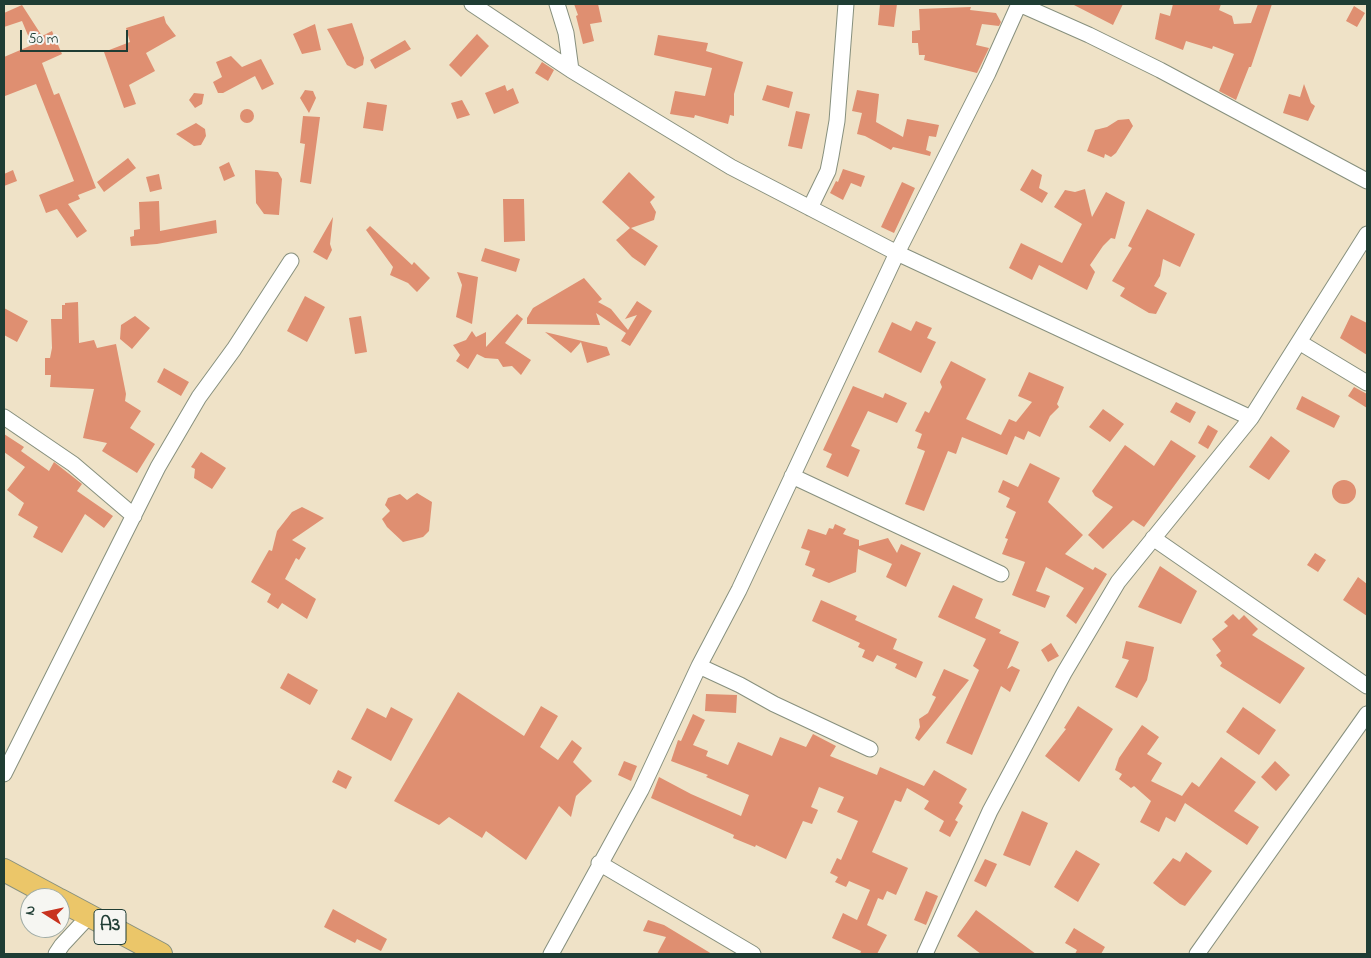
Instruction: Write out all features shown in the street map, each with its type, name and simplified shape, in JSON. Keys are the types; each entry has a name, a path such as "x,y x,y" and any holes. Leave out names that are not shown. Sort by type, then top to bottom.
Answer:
{"highway":[{"path":"4,870 37,888"},
{"name":"A3","path":"70,906 160,954"}],"street":[{"path":"472,4 571,70 731,168 897,253 1251,418"},
{"path":"557,4 566,33 571,70"},
{"path":"810,208 828,170 833,147 838,112 846,4"},
{"path":"551,954 599,863 641,790 897,253 988,73 1019,4 1089,35 1160,70 1367,181"},
{"path":"925,954 990,811 1064,673 1118,582 1251,418 1367,234"},
{"path":"4,774 158,467 199,397 234,349 291,261"},
{"path":"1299,342 1367,383"},
{"path":"4,417 73,464 134,516"},
{"path":"792,476 1001,574"},
{"path":"1153,538 1367,686"},
{"path":"699,666 740,685 774,704 870,748"},
{"path":"1197,954 1367,714"},
{"path":"599,863 753,954"},
{"path":"56,954 89,916"}],"building":[{"path":"574,4 598,4 602,22 590,24 594,41 583,44"},
{"path":"880,4 897,4 894,27 878,25"},
{"path":"1072,4 1123,4 1113,25"},
{"path":"1173,4 1221,4 1219,10 1232,16 1234,24 1251,23 1258,4 1272,4 1251,67 1249,67 1236,100 1219,91 1234,54 1213,46 1212,49 1186,41 1183,50 1155,39 1160,13 1170,16"},
{"path":"22,5 42,36 52,31 62,54 42,63 54,95 59,93 96,188 78,195 80,199 68,204 87,231 77,238 57,209 46,213 39,195 74,181 36,84 5,96 4,57 32,45 22,21 4,27 4,13"},
{"path":"1354,6 1365,13 1357,27 1346,21"},
{"path":"971,7 970,10 996,13 1001,22 999,26 982,24 976,45 989,48 977,73 924,60 925,55 919,55 918,43 912,43 912,31 920,30 919,9"},
{"path":"164,16 166,23 176,36 146,53 155,71 129,85 136,104 124,108 104,52 130,42 126,28"},
{"path":"352,23 364,58 363,65 355,69 347,65 327,29"},
{"path":"315,24 321,50 302,54 293,34"},
{"path":"477,34 489,46 461,77 449,65"},
{"path":"658,35 708,43 706,51 743,62 734,94 734,116 730,115 728,124 695,115 694,118 670,114 675,91 705,96 712,68 654,55"},
{"path":"405,40 411,49 375,69 370,60"},
{"path":"231,56 242,67 261,59 274,84 262,90 255,76 223,93 218,93 213,82 222,77 216,62"},
{"path":"542,62 554,70 548,81 535,73"},
{"path":"1304,84 1311,103 1315,106 1308,121 1283,113 1289,94 1300,97"},
{"path":"505,85 507,91 513,88 519,103 494,114 485,93"},
{"path":"767,85 793,92 789,108 762,100"},
{"path":"305,90 313,91 316,98 309,113 300,98"},
{"path":"857,90 879,94 876,122 903,137 907,119 939,125 936,137 929,136 926,150 931,152 930,156 893,147 891,150 865,136 857,134 862,113 852,111"},
{"path":"194,93 204,94 202,104 195,108 189,100"},
{"path":"462,100 470,115 457,119 451,103"},
{"path":"367,102 387,105 383,131 363,128"},
{"path":"244,109 250,109 254,116 250,123 244,123 240,119 240,113"},
{"path":"796,111 810,114 802,149 788,146"},
{"path":"303,116 320,117 311,184 300,182 305,144 300,143"},
{"path":"1129,119 1133,126 1116,153 1111,157 1105,154 1104,158 1087,151 1095,130 1107,127 1118,120"},
{"path":"196,123 205,129 206,136 201,145 194,146 176,134"},
{"path":"128,158 136,168 104,192 97,182"},
{"path":"229,162 235,176 224,181 219,167"},
{"path":"843,169 865,176 861,187 851,183 843,200 830,193 836,181 838,182"},
{"path":"1032,169 1042,175 1039,188 1048,193 1042,203 1020,190"},
{"path":"13,170 17,181 4,186 4,174"},
{"path":"255,170 278,172 282,179 279,215 264,214 256,203"},
{"path":"629,172 655,197 650,202 656,212 654,220 631,228 658,246 645,266 632,257 616,240 630,228 602,202"},
{"path":"159,174 162,189 150,192 146,177"},
{"path":"902,182 915,188 894,233 881,227"},
{"path":"1085,189 1092,217 1106,192 1125,202 1115,239 1111,238 1103,246 1090,265 1095,272 1087,290 1039,265 1032,280 1009,268 1021,243 1062,263 1082,224 1054,207 1065,190 1075,192"},
{"path":"503,199 524,199 525,241 504,242"},
{"path":"159,201 160,231 216,220 217,233 157,244 131,246 130,237 134,236 134,230 140,229 139,202"},
{"path":"1147,209 1195,234 1180,267 1163,259 1160,276 1154,286 1167,293 1156,314 1149,313 1120,296 1125,288 1112,281 1132,248 1128,246"},
{"path":"333,217 330,244 332,250 327,260 313,252"},
{"path":"370,226 412,265 414,262 430,278 417,292 408,283 390,275 393,267 366,230"},
{"path":"485,248 520,259 516,272 481,261"},
{"path":"457,272 478,277 472,324 456,317 462,285"},
{"path":"584,278 602,299 598,302 611,309 628,330 637,315 625,319 637,301 652,311 630,346 621,341 626,333 596,313 600,325 527,324 527,318 533,308"},
{"path":"305,296 325,307 307,342 287,331"},
{"path":"78,302 79,343 94,340 97,348 116,344 126,394 125,401 141,411 130,428 155,444 137,473 102,451 107,443 83,438 94,389 50,387 51,375 45,375 45,358 50,358 52,348 51,319 62,319 62,305 65,305 65,303"},
{"path":"4,308 28,321 17,342 4,335"},
{"path":"517,314 523,319 505,343 531,360 521,375 512,366 503,367 498,359 485,358 477,354 468,369 456,361 460,355 453,345 466,340 472,331 476,337 486,332 486,347"},
{"path":"1351,315 1367,323 1367,355 1340,338"},
{"path":"135,316 150,328 132,349 120,339 121,325"},
{"path":"361,316 367,352 355,354 349,318"},
{"path":"916,321 932,328 927,338 936,342 921,373 878,352 892,322 911,331"},
{"path":"545,332 607,347 610,355 587,363 581,342 571,353"},
{"path":"951,361 986,379 966,419 1001,435 1009,419 1016,422 1032,402 1018,396 1029,372 1064,387 1057,404 1059,407 1050,416 1040,437 1028,431 1024,440 1015,436 1007,455 962,437 956,454 948,451 924,511 905,504 925,451 917,448 922,434 915,431 925,411 929,413 942,387 940,382"},
{"path":"164,368 189,382 181,396 157,382"},
{"path":"853,386 883,398 885,393 907,403 897,423 868,411 851,446 860,450 848,477 826,467 832,454 823,450"},
{"path":"1354,387 1367,394 1367,408 1348,396"},
{"path":"1302,396 1340,416 1334,428 1296,409"},
{"path":"1176,402 1196,412 1190,423 1170,412"},
{"path":"1103,409 1124,424 1110,442 1089,427"},
{"path":"1208,425 1218,431 1208,449 1198,443"},
{"path":"4,434 24,447 21,451 49,471 54,462 82,484 77,491 113,516 104,528 85,514 62,553 33,537 38,527 18,515 24,503 7,490 25,467 4,452"},
{"path":"1271,436 1290,451 1269,480 1249,467"},
{"path":"1171,440 1196,456 1144,527 1133,520 1103,549 1088,535 1113,507 1095,496 1092,491 1125,445 1154,466"},
{"path":"201,452 226,468 212,489 194,478 195,469 191,467"},
{"path":"1030,463 1060,478 1048,502 1083,535 1065,554 1093,570 1095,567 1107,574 1076,624 1066,616 1084,588 1046,567 1036,591 1050,596 1045,608 1012,595 1025,562 1002,554 1008,539 1005,538 1016,512 1006,507 1010,498 998,492 1003,480 1018,487"},
{"path":"1344,480 1349,481 1355,487 1355,497 1349,503 1344,504 1339,503 1333,497 1332,492 1333,487 1339,481"},
{"path":"417,493 432,502 429,531 423,537 403,542 387,527 382,519 390,511 385,505 388,498 400,494 407,500"},
{"path":"302,507 324,518 292,540 306,548 299,560 296,558 285,579 316,599 307,619 282,603 278,609 267,602 271,594 251,582 269,550 272,551 277,531 292,512"},
{"path":"835,524 846,529 843,534 859,540 859,546 888,538 897,553 901,544 921,553 906,587 886,577 892,564 858,549 856,572 829,583 812,576 815,569 805,565 810,551 801,548 808,529 826,535 829,528 833,529"},
{"path":"1315,553 1326,560 1318,572 1307,565"},
{"path":"1160,566 1197,591 1181,624 1138,607"},
{"path":"1358,577 1367,584 1367,616 1343,600"},
{"path":"953,585 983,599 975,618 1001,630 999,633 1019,642 1007,669 1012,666 1020,670 1010,692 1001,686 972,755 946,743 979,670 973,666 986,639 938,617"},
{"path":"821,600 857,616 855,620 897,639 893,649 923,662 916,678 895,668 897,664 877,655 873,662 862,657 865,650 858,647 860,643 812,621"},
{"path":"1233,614 1239,620 1244,615 1258,629 1252,635 1305,668 1280,704 1220,666 1222,663 1216,655 1221,651 1212,639 1228,626 1224,622"},
{"path":"1126,641 1154,647 1147,680 1137,698 1115,687 1129,660 1122,658"},
{"path":"1051,643 1059,656 1048,662 1041,650"},
{"path":"944,669 969,680 919,741 915,738 920,727 919,719 928,713 936,697 932,695"},
{"path":"288,673 318,690 310,705 280,688"},
{"path":"458,692 524,736 541,706 558,716 540,747 558,760 572,740 582,748 573,762 592,781 576,796 571,817 559,806 526,860 486,831 482,838 449,817 439,825 394,801"},
{"path":"706,694 737,695 736,713 705,711"},
{"path":"1078,706 1113,729 1079,782 1045,756 1066,729 1064,728"},
{"path":"391,707 413,719 391,761 351,739 367,708 386,718"},
{"path":"1243,707 1276,730 1259,755 1226,732"},
{"path":"693,714 705,720 693,745 708,751 706,756 728,765 738,742 772,756 780,737 806,747 813,734 836,746 830,756 877,775 880,767 924,786 934,770 967,789 959,803 963,806 955,820 958,822 950,837 939,831 944,821 924,809 929,801 907,788 901,802 895,800 872,852 908,868 896,895 887,891 883,900 878,898 867,925 887,935 877,954 860,954 861,951 832,938 843,913 857,920 870,890 849,881 846,887 835,882 838,877 830,873 837,858 841,860 858,821 837,812 844,797 819,787 811,807 818,810 812,824 803,821 786,859 756,845 755,847 733,838 734,835 651,798 659,777 691,794 741,816 749,795 706,777 708,775 671,761 678,740 681,741"},
{"path":"1142,725 1159,737 1147,754 1162,763 1151,781 1182,796 1192,782 1199,787 1221,757 1256,782 1234,811 1259,827 1247,845 1185,803 1175,822 1166,817 1159,832 1140,822 1151,801 1134,786 1131,788 1119,779 1122,774 1115,770 1119,758"},
{"path":"624,761 637,766 631,781 618,775"},
{"path":"1275,761 1290,775 1276,791 1261,777"},
{"path":"338,770 352,777 346,789 332,782"},
{"path":"1022,811 1048,823 1030,866 1003,855"},
{"path":"1076,850 1100,864 1078,902 1054,887"},
{"path":"1186,852 1212,871 1185,906 1153,883 1173,858 1180,862"},
{"path":"985,859 997,864 986,887 974,881"},
{"path":"926,891 938,896 926,925 914,920"},
{"path":"333,909 387,939 381,951 357,939 355,943 324,927"},
{"path":"976,910 1036,954 981,954 957,936"},
{"path":"648,920 664,925 712,954 657,954 666,937 643,931"},
{"path":"1074,928 1105,947 1101,954 1075,954 1077,950 1065,943"}]}
